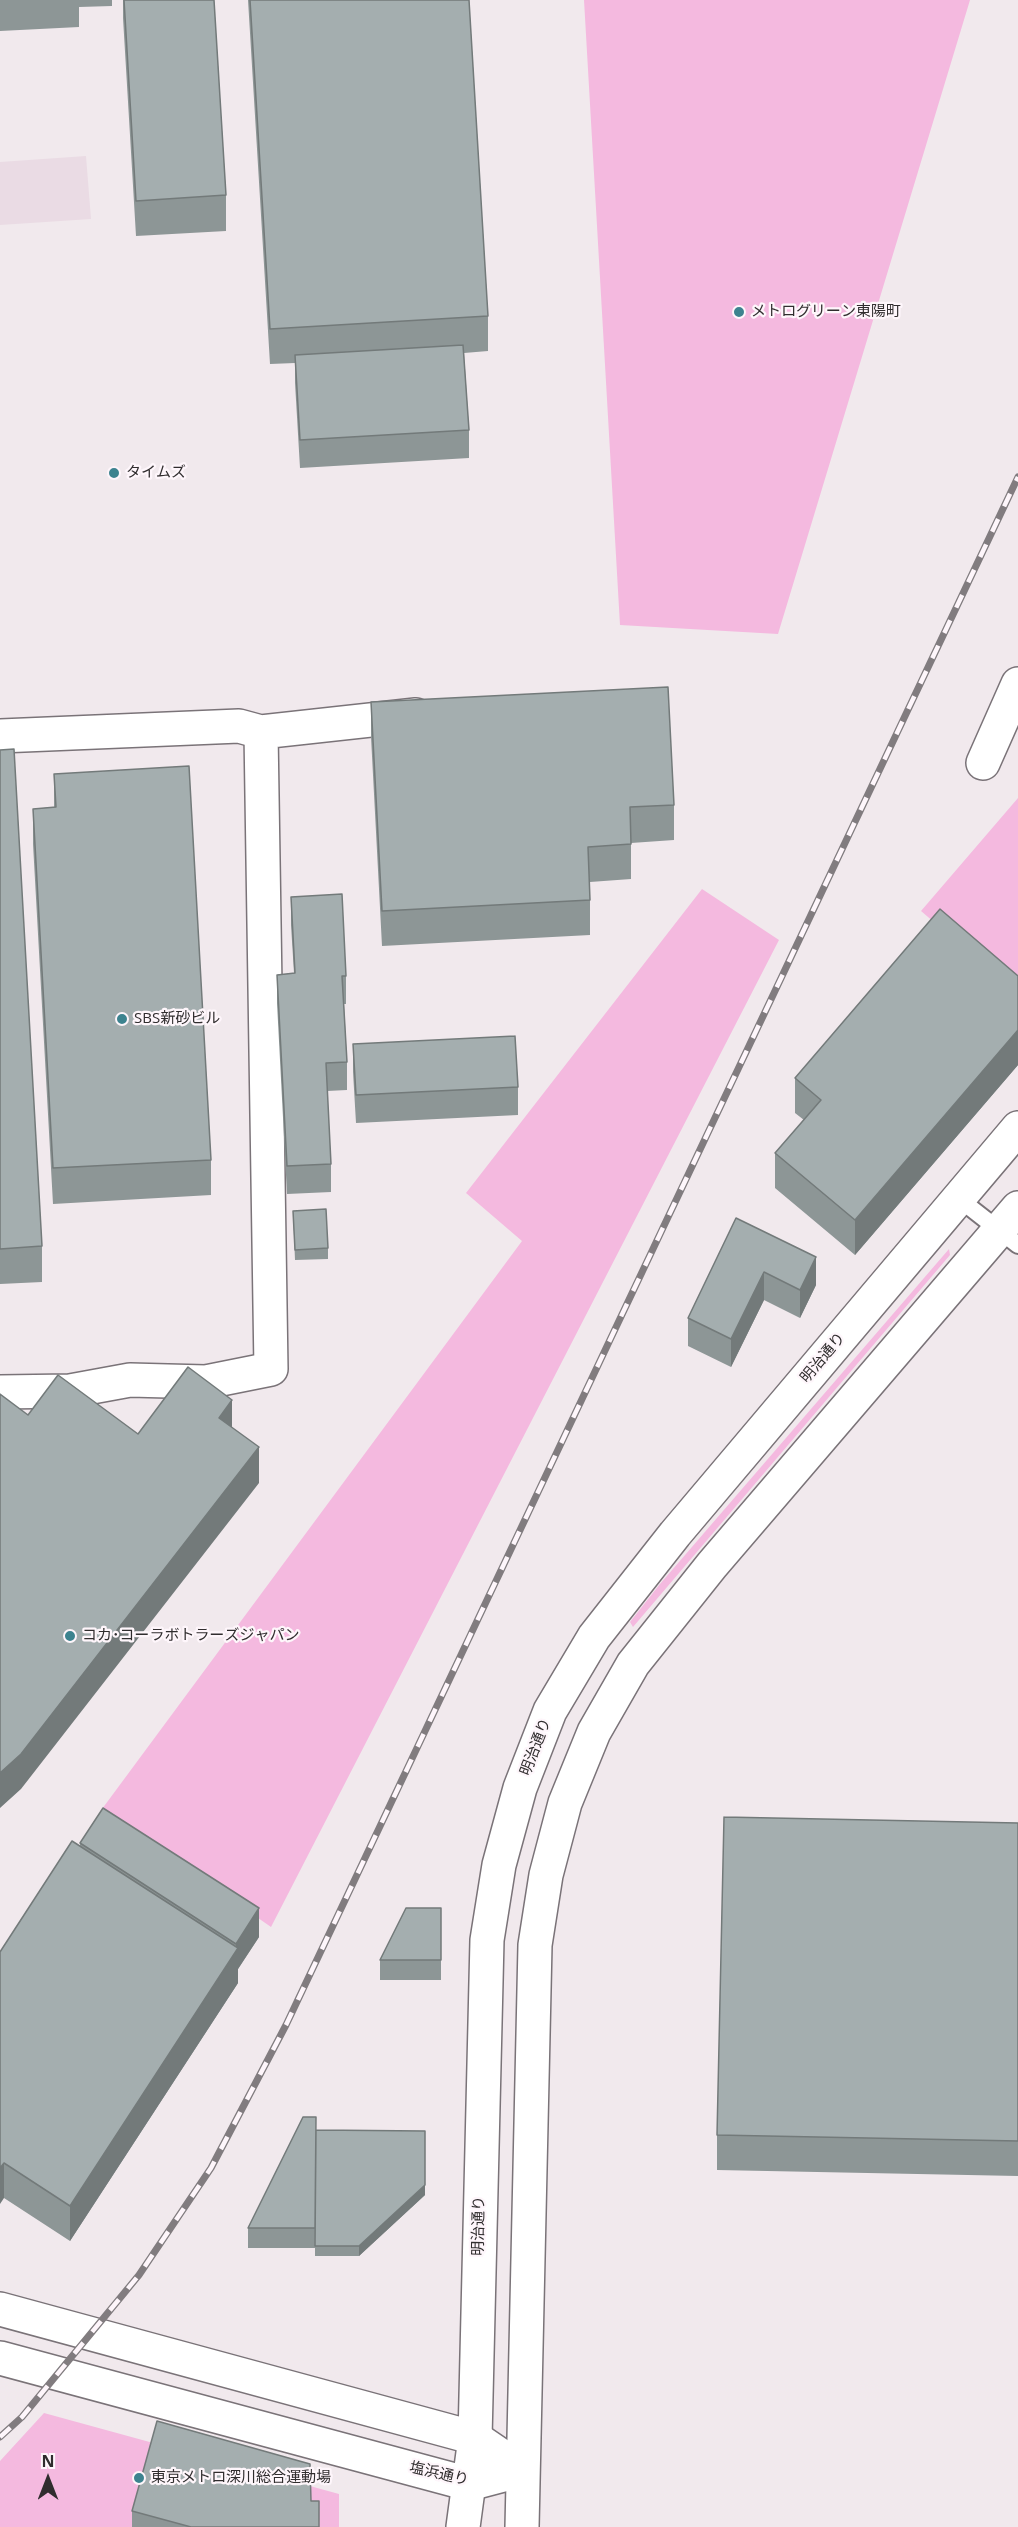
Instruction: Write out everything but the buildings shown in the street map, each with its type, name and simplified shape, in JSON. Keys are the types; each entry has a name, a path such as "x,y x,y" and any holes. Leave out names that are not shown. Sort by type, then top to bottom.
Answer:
{"main road":[{"path":"983,763 1018,684"},
{"path":"0,736 239,726 261,732 447,711"},
{"path":"0,1392 70,1390 130,1380 206,1382 271,1369 261,732"},
{"name":"明治通り","path":"463,2527 475,2438 487,1940 498,1865 524,1777 550,1711 594,1637 675,1534 1018,1128"},
{"path":"522,2527 535,1945 546,1875 565,1803 594,1732 633,1664 712,1565 1012,1228"},
{"path":"0,2309 475,2438 522,2469"},
{"name":"塩浜通り","path":"0,2358 469,2484 522,2469"}],"lane":[{"path":"958,1198 1012,1228"}],"shaded area":[{"name":"メトログリーン東陽町","path":"584,0 970,0 778,634 620,625"},
{"path":"86,156 91,219 0,225 0,162"},
{"path":"1018,798 1018,994 921,911"},
{"path":"702,889 779,940 271,1927 102,1809 522,1241 466,1193"},
{"path":"949,1249 950,1255 633,1627 630,1622 660,1584"},
{"name":"東京メトロ深川総合運動場","path":"44,2413 339,2494 339,2527 0,2527 0,2461"}],"railway":[{"path":"0,2437 22,2417 139,2275 211,2168 286,2025 1018,477"}],"place":[{"name":"メトログリーン東陽町","path":"739,312"},
{"name":"タイムズ","path":"114,473"},
{"name":"SBS新砂ビル","path":"122,1019"},
{"name":"コカ･コーラボトラーズジャパン","path":"70,1636"},
{"name":"東京メトロ深川総合運動場","path":"139,2478"}]}
